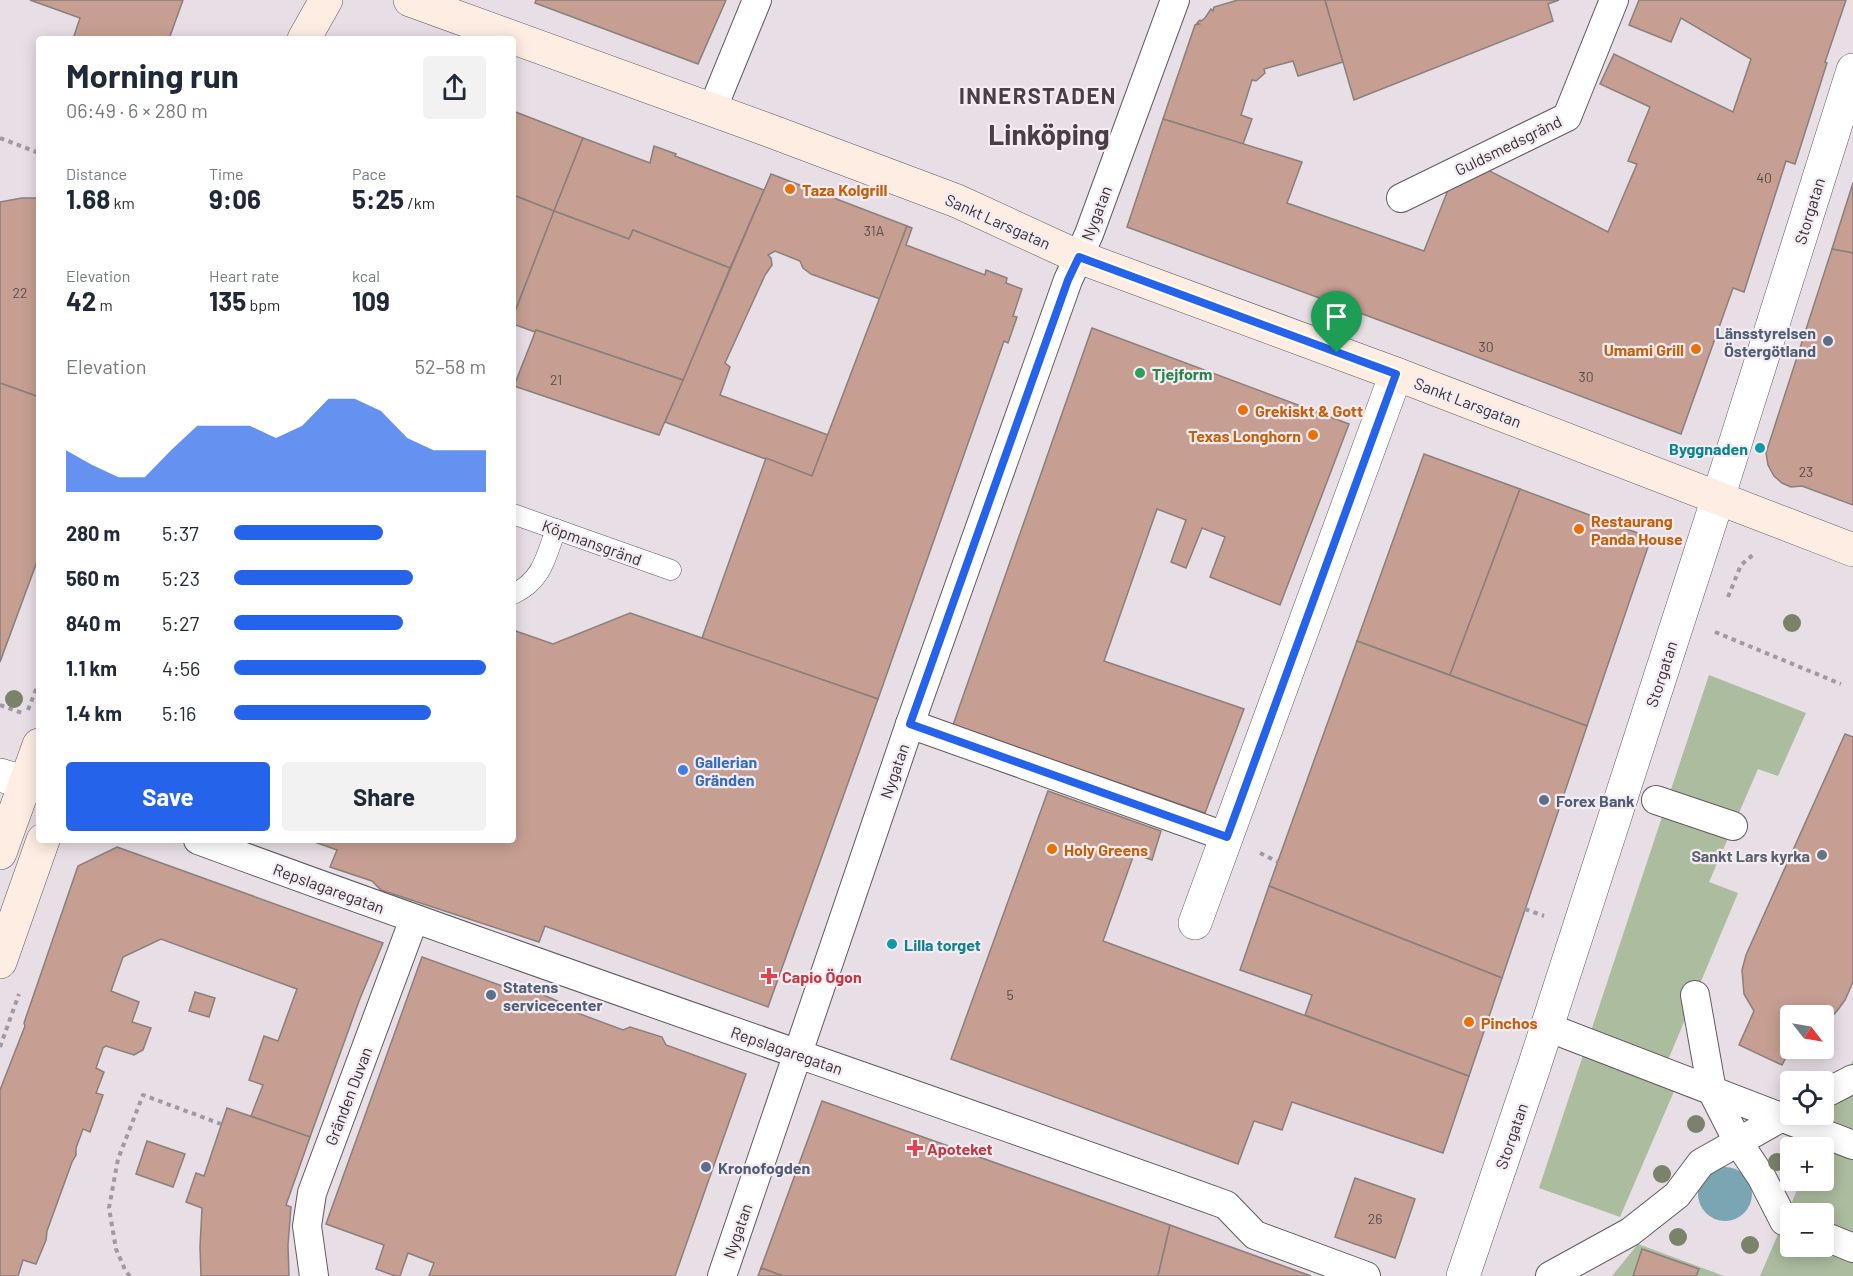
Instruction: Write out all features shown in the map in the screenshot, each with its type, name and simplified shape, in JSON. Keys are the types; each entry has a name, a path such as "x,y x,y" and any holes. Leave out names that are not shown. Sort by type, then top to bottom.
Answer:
{"main road":[{"path":"306,36 327,0"},
{"path":"332,36 337,0"},
{"name":"Sankt Larsgatan","path":"410,0 509,36"},
{"name":"Sankt Larsgatan","path":"516,39 957,201 1079,257 1396,374 1853,550"},
{"path":"0,853 21,782 36,752"},
{"path":"0,962 42,843"}],"street":[{"path":"712,110 757,0"},
{"name":"Guldsmedsgränd","path":"1401,198 1567,117 1614,0"},
{"name":"Nygatan","path":"722,1276 910,724 1068,280 1079,257 1174,1"},
{"name":"Storgatan","path":"1463,1276 1547,1027 1719,498 1853,70"},
{"path":"1195,923 1396,374"},
{"path":"910,724 1227,837"},
{"path":"1656,800 1733,826"},
{"name":"Repslagaregatan","path":"206,843 414,919 1226,1205 1255,1235 1366,1276"},
{"name":"Gränden Duvan","path":"314,1276 307,1226 312,1192 414,919"},
{"path":"1695,995 1712,1091 1738,1142 1762,1178 1780,1213"},
{"path":"1547,1027 1712,1091 1780,1113"},
{"path":"1834,1089 1853,1079"},
{"path":"1550,1276 1630,1232 1677,1195 1701,1163 1780,1118"},
{"path":"1808,1125 1853,1145"},
{"path":"1834,1240 1853,1248"}],"lane":[{"name":"Köpmansgränd","path":"516,515 671,570"},
{"path":"516,593 528,587 537,576 556,529"}],"path":[{"path":"0,138 36,152"},
{"path":"1714,632 1841,684"},
{"path":"0,705 26,715"},
{"path":"130,1276 124,1274 116,1249 109,1208 118,1159 143,1095 221,1124"}],"green space":[{"path":"1709,675 1806,713 1778,776 1758,769 1709,882 1738,893 1663,1072 1675,1089 1620,1217 1539,1188"},
{"path":"1853,1060 1853,1276 1760,1276 1780,1230 1780,1257 1834,1257 1834,1203 1792,1203 1797,1191 1834,1191 1834,1137 1819,1137 1825,1125 1834,1125 1834,1104"},
{"path":"1638,1244 1724,1276 1612,1276"}],"water":[{"path":"1720,1167 1730,1167 1740,1171 1748,1179 1752,1194 1748,1209 1740,1217 1730,1221 1720,1221 1710,1217 1702,1209 1698,1199 1698,1189 1702,1179 1710,1171"}],"building":[{"path":"30,0 183,0 170,36 74,36 80,18"},
{"path":"536,0 726,0 698,64 535,3"},
{"path":"1238,0 1325,0 1343,62 1298,76 1293,61 1264,69 1265,73 1256,81 1252,80 1241,115 1252,119 1243,144 1163,119 1195,25 1205,18 1211,9 1213,11 1214,7"},
{"path":"1325,0 1559,0 1548,4 1553,21 1354,100"},
{"path":"1639,0 1846,0 1795,164 1786,161 1744,292 1733,288 1681,434 1127,227 1163,119 1302,162 1287,203 1424,251 1448,190 1484,168 1608,232 1637,164 1628,161 1650,107 1600,84 1614,54 1733,112 1751,59 1681,18 1671,42 1629,25"},
{"path":"516,112 583,138 554,211 516,196"},
{"path":"583,138 650,163 654,146 764,190 730,268 633,230 629,239 554,211"},
{"path":"771,174 907,226 880,299 811,274 803,268 800,261 775,251 768,255 772,265 765,275 725,363 730,367 720,395 828,435 812,476 665,422"},
{"path":"1853,183 1853,253 1832,249"},
{"path":"516,196 554,211 516,309"},
{"path":"36,198 36,396 0,383 0,202"},
{"path":"554,211 629,239 633,230 730,268 683,380 516,325 516,309"},
{"path":"907,226 912,228 906,245 985,275 986,270 1007,278 1006,283 1022,289 1013,316 1017,317 1008,343 1004,341 878,699 702,638 766,458 812,476"},
{"name":"Länsstyrelsen Östergötland","path":"1832,249 1853,253 1853,505 1802,486 1791,487 1782,483 1774,476 1768,465 1766,453"},
{"path":"1092,328 1349,424 1280,605 1210,577 1225,537 1202,528 1186,568 1171,562 1186,520 1157,509 1104,661 1244,709 1205,813 953,725"},
{"path":"536,330 683,380 659,435 516,387 516,381"},
{"path":"0,383 36,396 36,564 0,662"},
{"path":"1424,454 1520,489 1450,675 1357,641"},
{"path":"1520,489 1651,538 1587,726 1450,675"},
{"name":"Gallerian Gränden","path":"630,613 878,699 768,1007 545,926 539,942 381,890 372,881 330,867 337,850 317,843 516,843 516,631 553,644"},
{"path":"1357,641 1587,726 1502,978 1269,886"},
{"name":"Sankt Lars kyrka","path":"1845,734 1853,737 1853,982 1845,1000 1834,1014 1834,1005 1780,1005 1780,1059 1785,1059 1782,1065 1739,1045 1754,1011 1744,994 1742,970 1746,955"},
{"path":"1048,791 1161,831 1152,860 1134,854 1103,941 1469,1076 1443,1153 1292,1102 1282,1130 1254,1121 1238,1164 951,1059"},
{"path":"117,847 383,943 359,1001 310,1137 251,1116 263,1085 249,1080 264,1036 278,1041 297,989 161,939 123,957 111,991 139,1002 132,1022 151,1028 143,1050 134,1055 106,1046 103,1048 96,1068 104,1072 96,1093 103,1095 90,1132 83,1129 76,1148 76,1155 36,1264 23,1260 18,1276 0,1276 0,1090 25,1026 24,1023 78,866"},
{"path":"1269,886 1502,978 1469,1076 1305,1015 1312,995 1240,970"},
{"path":"422,957 522,993 530,989 562,1003 564,1008 623,1030 630,1027 662,1037 666,1045 746,1074 675,1276 429,1276 434,1263 408,1253 400,1276 395,1276 376,1269 384,1245 326,1224"},
{"path":"195,992 215,998 209,1017 189,1011"},
{"path":"822,1101 1170,1225 1158,1276 783,1276 761,1268"},
{"path":"227,1108 310,1137 286,1205 291,1207 288,1245 289,1276 201,1276 202,1208 186,1202 196,1173 204,1176"},
{"path":"147,1141 185,1154 173,1187 136,1174"},
{"path":"1355,1178 1415,1199 1395,1258 1335,1237"},
{"path":"1170,1225 1311,1276 1158,1276"},
{"path":"1642,1249 1699,1269 1696,1276 1633,1276"},
{"path":"761,1268 783,1276 758,1276"}],"place":[{"name":"Taza Kolgrill","path":"790,189"},
{"name":"Länsstyrelsen Östergötland","path":"1828,341"},
{"name":"Umami Grill","path":"1696,349"},
{"name":"Tjejform","path":"1140,373"},
{"name":"Grekiskt & Gott","path":"1243,410"},
{"name":"Texas Longhorn","path":"1313,435"},
{"name":"Byggnaden","path":"1760,448"},
{"name":"Restaurang Panda House","path":"1579,529"},
{"name":"Gallerian Gränden","path":"683,770"},
{"name":"Forex Bank","path":"1544,800"},
{"name":"Holy Greens","path":"1052,849"},
{"name":"Sankt Lars kyrka","path":"1822,855"},
{"name":"Lilla torget","path":"892,944"},
{"name":"Capio Ögon","path":"769,976"},
{"name":"Statens servicecenter","path":"491,995"},
{"name":"Pinchos","path":"1469,1022"},
{"name":"Apoteket","path":"915,1148"},
{"name":"Kronofogden","path":"706,1167"}],"district":[{"name":"INNERSTADEN","path":"1038,95"},
{"name":"Linköping","path":"1049,134"}],"route":[{"path":"1079,257 1337,353 1396,374 1227,837 910,724 1068,280 1079,257"}]}
